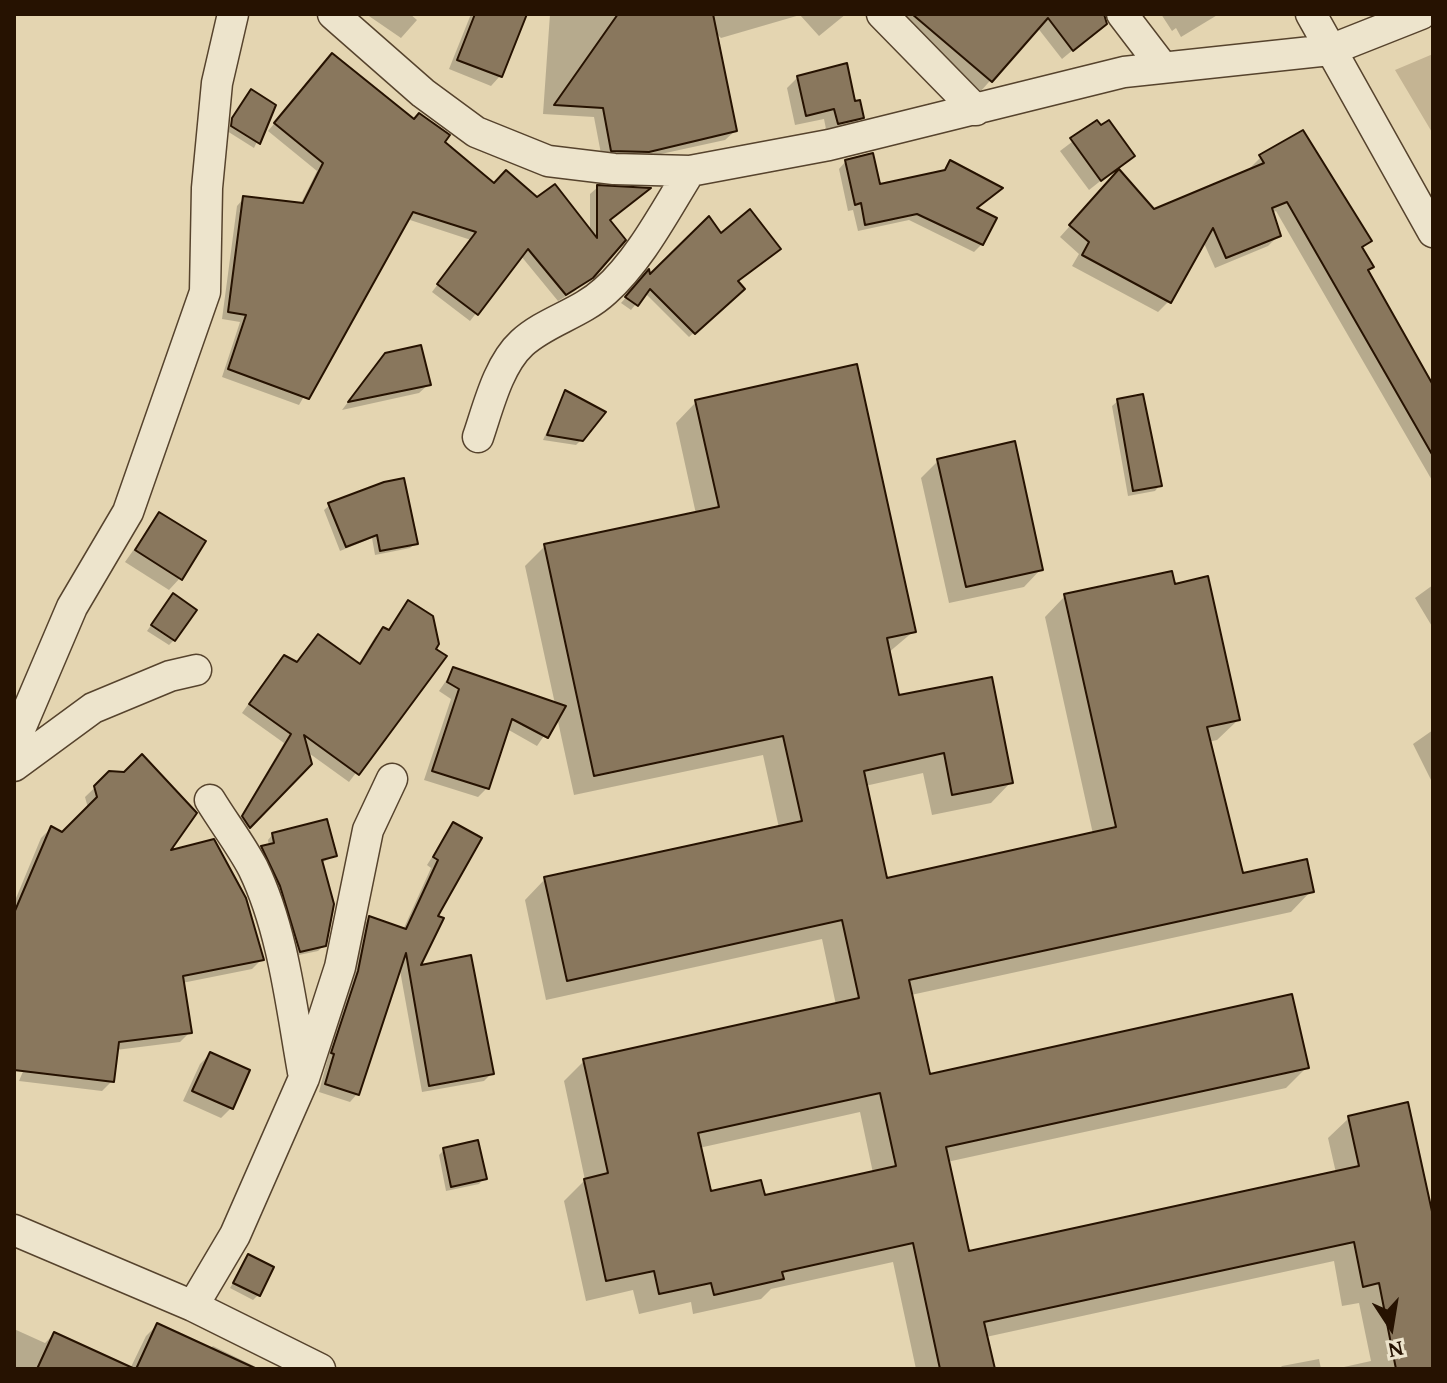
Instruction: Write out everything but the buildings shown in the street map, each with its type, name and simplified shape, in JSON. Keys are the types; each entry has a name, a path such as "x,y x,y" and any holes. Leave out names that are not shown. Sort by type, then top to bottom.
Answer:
{"street":[{"path":"14,743 72,607 128,512 205,292 207,188 217,83 233,14"},
{"path":"333,14 423,93 476,132 548,161 614,169 690,171 829,145 1161,65 1330,50 1421,14"},
{"path":"882,14 976,110"},
{"path":"1122,14 1161,65"},
{"path":"1311,14 1433,232"},
{"path":"478,437 492,395 521,344 576,314 607,290 662,218 690,171"},
{"path":"14,766 93,708 170,676 196,670"},
{"path":"193,1306 235,1235 304,1078 340,967 368,830 392,779"},
{"path":"210,800 252,868 270,912 304,1078"},
{"path":"14,1230 193,1306 320,1369"}],"shaded area":[{"path":"1433,54 1433,134 1395,70"}]}
